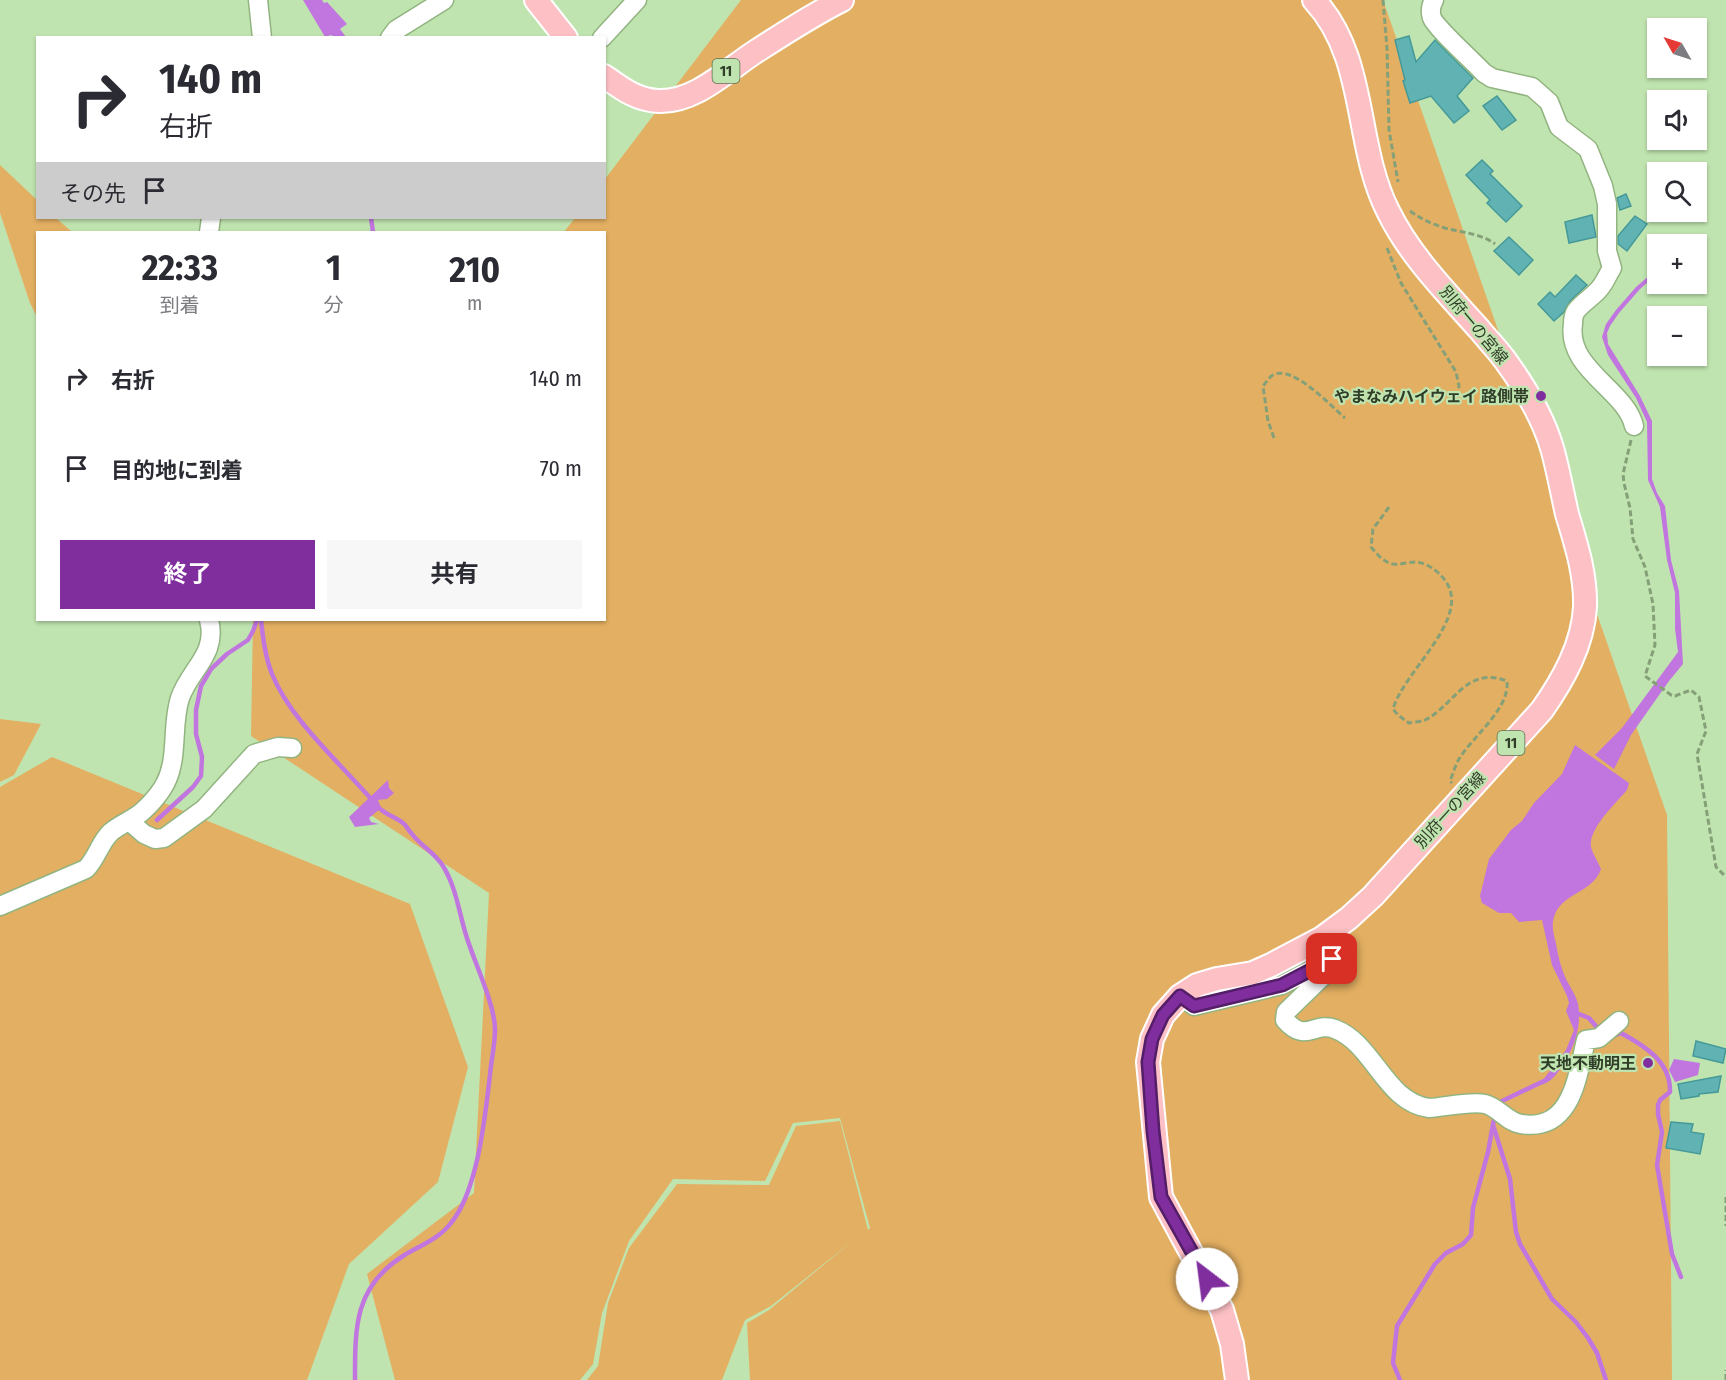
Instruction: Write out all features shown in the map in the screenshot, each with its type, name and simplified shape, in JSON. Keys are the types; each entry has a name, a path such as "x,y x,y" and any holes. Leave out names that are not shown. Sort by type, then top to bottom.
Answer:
{"main road":[{"path":"536,0 564,36"},
{"name":"11","path":"606,77 629,94 648,100 660,101 684,97 698,91 757,51 842,0"},
{"name":"別府一の宮線","path":"1237,1380 1232,1344 1222,1310 1161,1197 1148,1062 1152,1039 1159,1023 1180,996 1197,985 1252,973 1322,938 1373,896 1542,710 1558,687 1573,656 1581,632 1585,607 1583,572 1562,495 1552,447 1534,408 1505,359 1416,257 1393,222 1377,185 1344,46 1335,27 1314,0"}],"street":[{"path":"258,0 262,36"},
{"path":"396,35 444,0"},
{"path":"604,36 637,0"},
{"path":"1434,0 1431,4 1431,11 1435,23 1484,74 1532,87 1549,102 1559,127 1588,149 1605,195 1607,251 1612,268 1600,289 1576,312 1572,332 1576,348 1584,362 1620,402 1632,418 1634,426"},
{"path":"0,906 86,869 92,863 101,843 111,832 137,816 165,785 169,775 174,721 185,685 208,649 210,642 208,621"},
{"path":"129,821 144,834 155,839 164,838 204,809 254,754 278,747 292,748"},
{"path":"1180,996 1194,1006 1282,985 1339,955 1343,959 1342,963 1323,976 1286,1012 1285,1020 1292,1028 1303,1032 1325,1027 1335,1028 1356,1042 1375,1068 1405,1097 1420,1107 1487,1104 1507,1118 1521,1124 1543,1124 1560,1114 1576,1083 1586,1040 1599,1038 1618,1021"}],"path":[{"path":"1383,0 1389,130 1399,192"},
{"path":"1393,222 1404,207 1428,222 1482,236 1495,244"},
{"path":"1387,250 1401,283 1456,372 1458,392"},
{"path":"1274,438 1268,421 1263,386 1272,375 1283,373 1299,379 1345,418"},
{"path":"1634,426 1623,474 1633,539 1645,567 1653,604 1655,645 1645,676 1671,695 1675,696 1691,690 1699,697 1706,731 1697,754 1716,867 1726,877"},
{"path":"1389,507 1373,529 1371,547 1379,557 1392,564 1418,562 1434,570 1445,579 1451,591 1453,605 1440,633 1396,698 1393,709 1409,723 1423,721 1460,690 1475,681 1496,677 1507,681 1508,693 1459,760 1450,781 1462,797"},
{"path":"1726,1197 1726,1226"},
{"path":"1726,1370 1726,1380"}],"shaded area":[{"path":"303,0 327,2 347,24 340,29 345,36 324,36"},
{"path":"741,0 1383,0 1667,815 1672,1380 750,1380 747,1323 769,1310 855,1239 771,1306 745,1320 722,1380 587,1380 598,1366 608,1303 629,1248 677,1184 769,1185 796,1126 840,1121 868,1230 870,1228 840,1118 793,1123 765,1181 673,1179 629,1241 602,1313 593,1364 580,1380 395,1380 367,1274 474,1193 489,893 251,736 253,621 606,621 606,231 565,231 574,219 606,219 606,178"},
{"path":"0,165 36,199 36,219 57,219 71,231 36,231 36,315 30,303 0,213"},
{"path":"1647,278 1647,283 1610,326 1607,333 1608,344 1640,396 1652,421 1652,479 1665,506 1671,560 1679,591 1683,664 1631,735 1614,769 1595,755 1622,728 1678,652 1675,629 1675,593 1667,560 1660,507 1648,480 1647,422 1636,398 1608,355 1602,337 1606,324 1636,287"},
{"path":"0,719 41,724 14,775 0,782"},
{"path":"1575,745 1629,783 1627,790 1598,824 1591,840 1591,847 1601,869 1597,877 1563,903 1554,917 1553,930 1559,957 1564,975 1577,1001 1579,1020 1574,1044 1563,1065 1550,1081 1539,1085 1566,1050 1574,1030 1566,1011 1569,1003 1567,996 1552,965 1542,920 1519,922 1511,913 1499,913 1482,903 1480,896 1489,859 1511,830 1522,821 1534,803 1562,774"},
{"path":"52,757 410,904 468,1067 438,1182 349,1264 307,1380 0,1380 0,787"},
{"path":"388,780 389,788 394,793 387,799 378,800 381,808 369,818 371,822 379,824 355,827 349,817"},
{"path":"1674,1059 1700,1063 1698,1075 1675,1082 1669,1070"}],"building":[{"path":"1409,36 1416,62 1435,40 1473,78 1457,96 1469,111 1454,123 1431,96 1410,103 1395,40"},
{"path":"1497,96 1516,120 1502,130 1483,106"},
{"path":"1482,160 1493,171 1490,174 1522,206 1506,222 1487,203 1490,200 1466,175"},
{"path":"1626,194 1631,206 1620,210 1617,198"},
{"path":"1592,215 1596,237 1569,243 1565,222"},
{"path":"1635,216 1647,224 1627,251 1618,244 1618,236"},
{"path":"1509,237 1533,260 1519,275 1494,251"},
{"path":"1576,275 1587,285 1554,321 1538,304 1550,292 1555,297"},
{"path":"1696,1041 1726,1049 1723,1063 1693,1056"},
{"path":"1721,1076 1718,1092 1681,1099 1678,1084"},
{"path":"1671,1122 1693,1124 1691,1132 1704,1134 1700,1154 1666,1148"}],"waterway":[{"path":"371,219 373,231"},
{"path":"157,820 193,787 201,776 202,757 196,734 196,710 201,686 211,669 227,654 248,640 257,621"},
{"path":"261,621 268,660 280,691 316,740 372,800"},
{"path":"355,1380 357,1326 366,1295 387,1268 446,1229 460,1209 468,1192 483,1132 495,1036 492,1008 447,874 440,861 404,824 377,806"},
{"path":"1574,1012 1589,1018 1600,1031"},
{"path":"1612,1036 1621,1033 1647,1049 1661,1064 1669,1081 1670,1092 1660,1100 1658,1105 1662,1132 1657,1165 1672,1254 1681,1277"},
{"path":"1500,1102 1544,1081"},
{"path":"1400,1380 1393,1363 1397,1326 1435,1264 1446,1253 1463,1244 1471,1235 1473,1208 1494,1119"},
{"path":"1493,1125 1510,1179 1516,1232 1520,1244 1552,1299 1576,1322 1588,1338 1597,1353 1606,1380"}],"place":[{"name":"やまなみハイウェイ 路側帯","path":"1541,396"},
{"name":"天地不動明王","path":"1648,1063"}],"route":[{"path":"1207,1279 1161,1197 1148,1062 1152,1039 1163,1015 1180,996 1194,1006 1246,994 1282,985 1332,959"}]}
